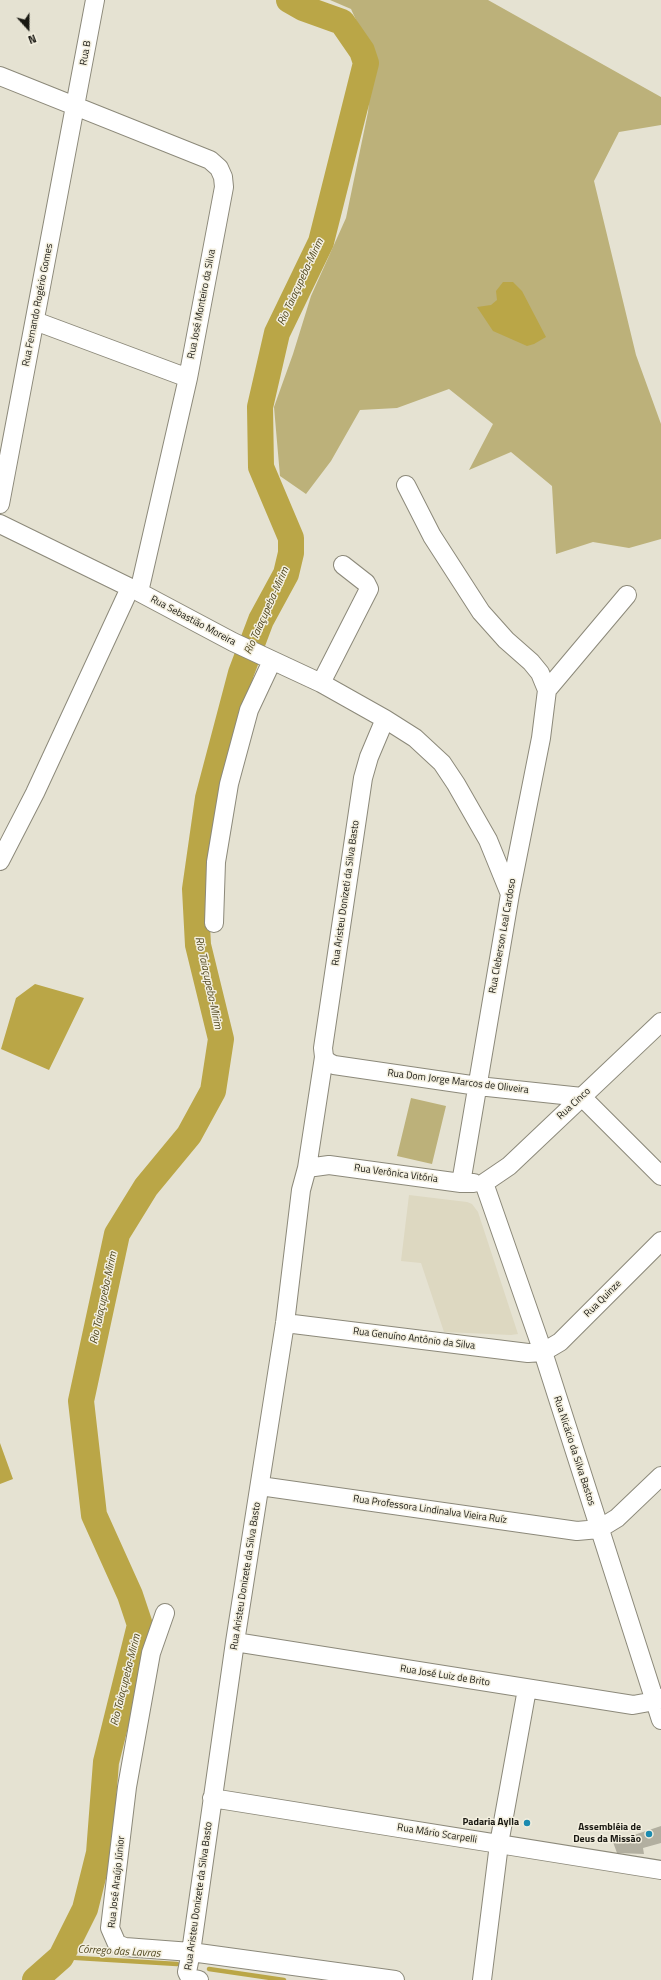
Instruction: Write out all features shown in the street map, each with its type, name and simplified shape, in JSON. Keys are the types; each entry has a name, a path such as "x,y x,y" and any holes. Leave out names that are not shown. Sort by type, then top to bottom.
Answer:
{"street":[{"name":"Rua B","path":"76,105 95,0"},
{"name":"Rua José Monteiro da Silva","path":"0,76 76,105 210,160 219,168 224,187 188,378 135,590 0,861"},
{"name":"Rua Fernando Rogério Gomes","path":"0,504 76,105"},
{"path":"35,321 188,378"},
{"path":"406,486 432,536 481,612 506,640 531,662 540,673 547,690 627,595"},
{"name":"Rua Sebastião Moreira","path":"0,524 135,590 233,642 321,684 385,719 415,738 442,763 467,801 488,840 510,894"},
{"path":"321,684 369,589 366,583 343,565"},
{"path":"214,923 216,862 229,784 265,657"},
{"name":"Rua Cleberson Leal Cardoso","path":"461,1183 510,894 541,738 547,690"},
{"name":"Rua Aristeu Donizeti da Silva Basto","path":"307,1168 329,1061 323,1048 363,778 369,757 385,719"},
{"name":"Rua Cinco","path":"484,1183 509,1166 661,1022"},
{"name":"Rua Dom Jorge Marcos de Oliveira","path":"329,1061 478,1086 582,1097"},
{"path":"582,1097 661,1176"},
{"name":"Rua Verônica Vitória","path":"307,1168 329,1165 461,1183 484,1183"},
{"name":"Rua Aristeu Donizete da Silva Basto","path":"197,1980 190,1978 187,1972 235,1642 285,1323 301,1190 307,1168"},
{"name":"Rua Nicácio da Silva Bastos","path":"484,1183 542,1352 599,1529 658,1700 661,1720"},
{"name":"Rua Quinze","path":"542,1352 560,1342 661,1241"},
{"name":"Rua Genuíno Antônio da Silva","path":"285,1323 528,1353 542,1352"},
{"path":"599,1529 617,1518 661,1476"},
{"name":"Rua Professora Lindinalva Vieira Ruíz","path":"260,1486 577,1531 599,1529"},
{"name":"Rua José Araújo Júnior","path":"165,1613 151,1653 132,1759 110,1928 117,1944 125,1948 191,1952 396,1980"},
{"name":"Rua José Luiz de Brito","path":"235,1642 633,1705 658,1700"},
{"path":"482,1980 499,1844 526,1689"},
{"name":"Rua Mário Scarpelli","path":"212,1798 661,1870"}],"shaded area":[{"path":"330,0 488,0 661,97 661,125 619,132 594,181 636,355 661,424 661,539 629,548 593,542 556,554 552,486 511,452 469,470 493,424 449,389 397,408 360,410 331,461 306,494 280,476 274,407 293,354 311,296 346,218 368,112 373,57 351,9"},
{"path":"503,282 513,282 522,291 546,337 527,346 493,331 477,307 491,305 497,300 496,291"},
{"path":"35,984 84,998 49,1070 1,1049 16,998"},
{"path":"411,1098 446,1106 432,1164 397,1156"},
{"path":"409,1195 467,1202 472,1204 478,1212 518,1334 444,1332 421,1263 401,1261"},
{"path":"0,1443 13,1479 0,1484"}],"building":[{"name":"Assembléia de Deus da Missão","path":"661,1826 661,1843 643,1848 644,1854 617,1853 613,1842"}],"waterway":[{"name":"Rio Taiaçupeba-Mirim","path":"35,1980 61,1957 85,1909 99,1853 106,1762 140,1625 130,1595 94,1515 81,1401 117,1234 146,1187 189,1135 213,1091 221,1039 198,945 195,889 208,798 241,673 261,620 286,574 291,553 291,538 261,467 260,407 277,333 321,242 366,63 362,51 342,22 303,8 289,0"},
{"name":"Córrego das Lavras","path":"61,1957 177,1964"},
{"name":"Córrego das Lavras","path":"209,1969 284,1980"}],"place":[{"name":"Padaria Aylla","path":"527,1823"},
{"name":"Assembléia de Deus da Missão","path":"649,1834"}]}
